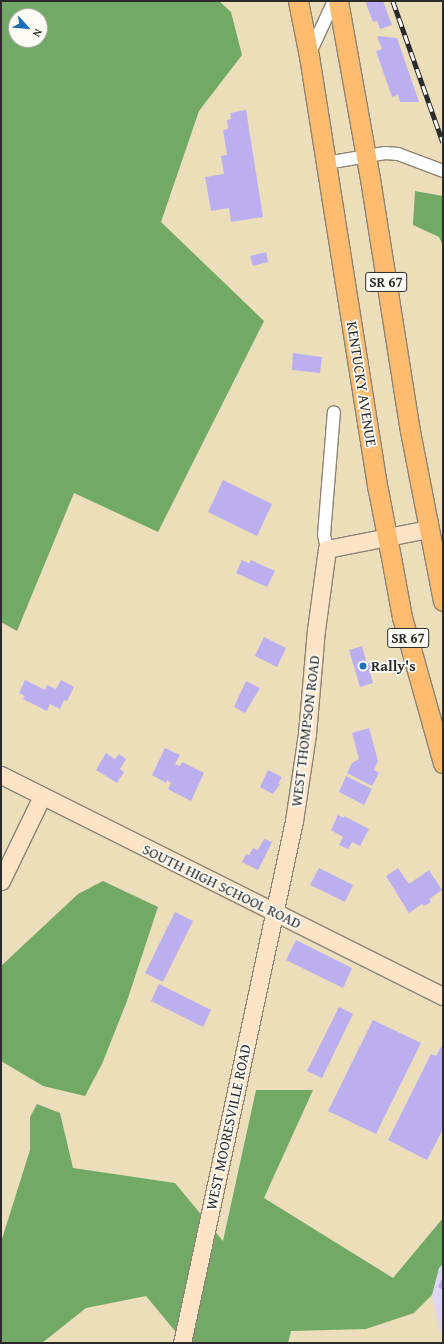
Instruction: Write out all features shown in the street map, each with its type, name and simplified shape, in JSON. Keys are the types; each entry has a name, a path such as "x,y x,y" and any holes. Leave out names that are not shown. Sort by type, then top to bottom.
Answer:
{"main road":[{"name":"KENTUCKY AVENUE","path":"298,1 309,56 387,536 402,617 443,762"},
{"name":"SR 67","path":"338,1 428,529 443,601"}],"street":[{"path":"309,56 334,1"},
{"path":"326,163 386,153 394,154 443,171"},
{"name":"WEST THOMPSON ROAD","path":"275,912 299,792 327,549 324,535 334,412"},
{"path":"327,549 428,529"},
{"name":"SOUTH HIGH SCHOOL ROAD","path":"1,775 443,996"},
{"path":"1,880 42,796"},
{"name":"WEST MOORESVILLE ROAD","path":"182,1343 275,912"}],"shaded area":[{"path":"443,1264 443,1335 441,1334 432,1295 439,1268"}],"green space":[{"path":"1,1 219,1 231,12 242,55 199,111 161,222 264,321 158,532 74,493 17,631 1,622"},
{"path":"415,191 443,196 443,246 439,237 413,225"},
{"path":"103,881 158,907 127,1001 102,1064 85,1096 43,1086 1,1061 1,966 78,894"},
{"path":"256,1090 313,1090 264,1198 393,1278 443,1218 443,1264 439,1268 432,1295 414,1313 366,1329 291,1331 288,1343 185,1343 146,1296 86,1308 42,1343 1,1343 1,1242 30,1150 30,1117 37,1104 60,1113 73,1168 175,1183 223,1241"}],"building":[{"path":"365,1 383,1 392,25 380,29 377,21 373,22"},
{"path":"377,36 397,38 419,102 400,102 398,95 392,97 376,51 382,49"},
{"path":"246,110 263,217 231,222 229,208 211,211 205,177 224,174 221,156 227,155 223,130 228,129 227,120 231,119 230,113"},
{"path":"266,252 268,262 253,266 250,256"},
{"path":"293,353 322,357 320,373 292,370"},
{"path":"223,480 272,504 257,536 208,512"},
{"path":"242,560 249,563 251,560 275,571 267,587 236,573"},
{"path":"264,637 286,648 277,667 255,656"},
{"name":"Rally's","path":"362,646 367,664 371,662 373,668 369,669 373,683 360,687 349,650"},
{"path":"25,680 45,690 47,685 56,689 61,680 74,687 67,701 64,700 60,709 50,704 47,711 23,699 25,696 19,693"},
{"path":"246,681 260,688 245,713 234,707"},
{"path":"369,728 378,761 374,770 379,773 372,786 347,773 352,763 359,759 352,733"},
{"path":"165,748 180,755 175,764 180,766 182,762 204,773 191,801 168,789 171,783 167,780 166,783 152,775"},
{"path":"106,753 115,759 119,754 126,759 120,769 124,772 117,783 96,770"},
{"path":"268,770 282,777 278,784 280,784 273,794 260,787"},
{"path":"346,776 372,789 364,805 339,792"},
{"path":"338,815 344,818 344,816 369,829 360,846 352,842 348,849 339,845 343,837 331,830"},
{"path":"264,839 272,842 258,870 242,862 246,854 249,855 253,848 258,850"},
{"path":"319,868 353,885 345,902 310,885"},
{"path":"398,868 409,884 429,870 442,890 429,899 431,902 424,906 422,904 409,913 386,876"},
{"path":"175,912 193,921 163,982 145,973"},
{"path":"296,940 352,968 343,988 286,960"},
{"path":"159,984 211,1010 203,1027 151,1001"},
{"path":"339,1007 353,1014 322,1078 307,1071"},
{"path":"373,1020 421,1043 376,1134 328,1111"},
{"path":"441,1047 443,1048 443,1129 427,1160 388,1140 431,1054 436,1056"},
{"path":"443,1277 443,1290 438,1287"}],"railway":[{"path":"393,1 443,142"}],"place":[{"name":"Rally's","path":"363,666"}]}
